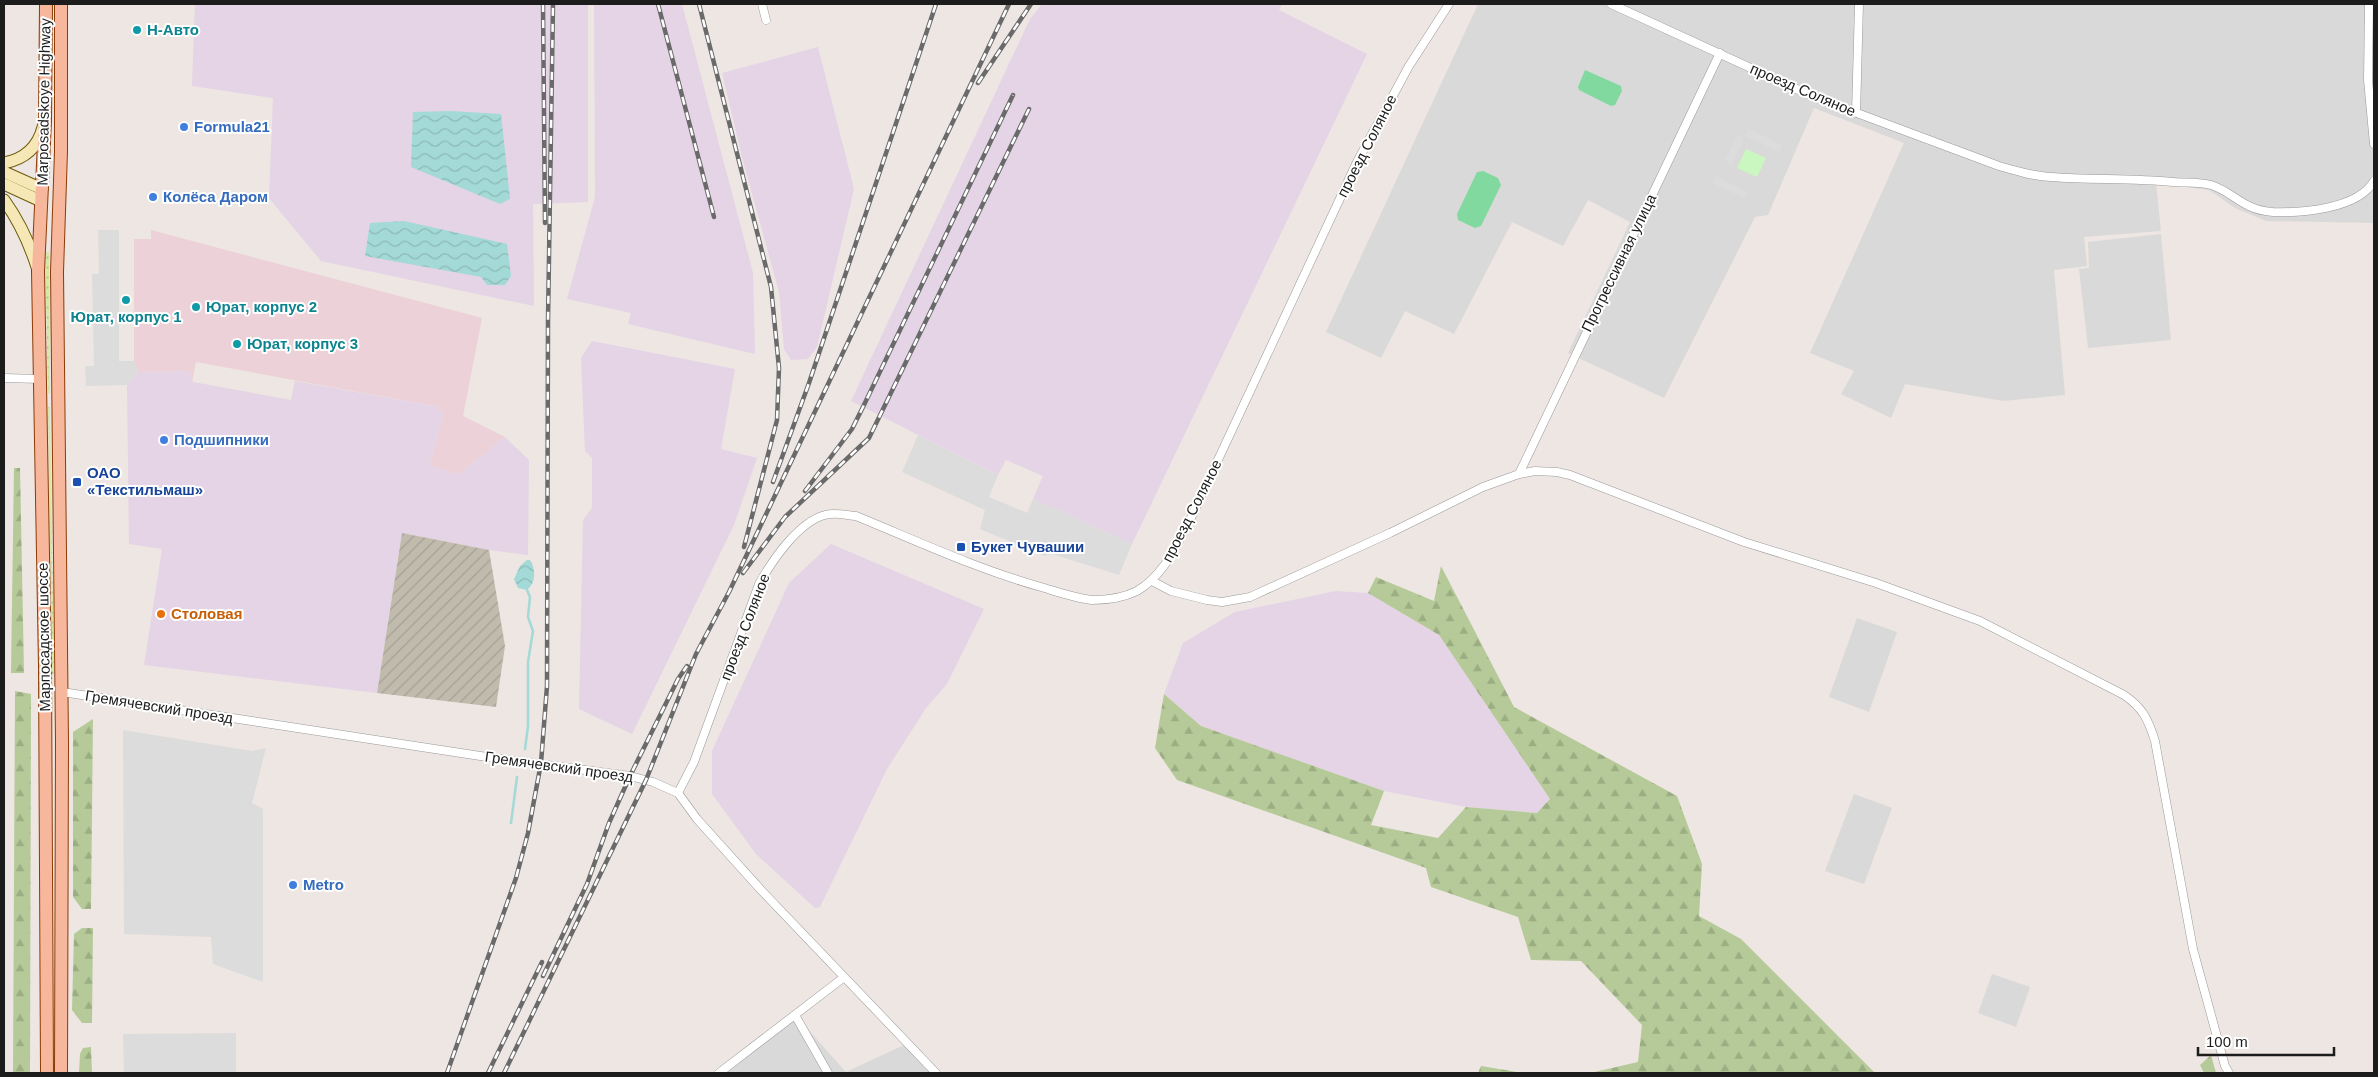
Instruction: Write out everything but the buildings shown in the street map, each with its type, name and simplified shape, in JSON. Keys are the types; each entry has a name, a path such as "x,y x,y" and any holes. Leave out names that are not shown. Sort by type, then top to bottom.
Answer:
{"main road":[{"name":"Marposadskoye Highway","path":"42,195 46,4"},
{"name":"Marposadskoye Highway","path":"59,201 61,4"},
{"path":"4,163 22,157 32,150 40,138 45,121"},
{"path":"4,172 42,195"},
{"path":"4,184 59,201"},
{"name":"Марпосадское шоссе","path":"42,195 38,271 46,688 47,1073"},
{"path":"4,200 30,243 38,271"},
{"name":"Марпосадское шоссе","path":"59,201 57,281 62,692 61,1073"},
{"path":"46,688 62,692"},
{"path":"47,1041 62,1041"}],"street":[{"path":"762,4 766,20"},
{"name":"проезд Соляное","path":"678,793 694,762 759,584 772,561 793,538 814,520 824,515 837,513 856,516 1008,577 1091,600 1121,597 1136,591 1152,580 1172,554 1189,522 1357,162 1409,66 1449,4"},
{"name":"проезд Соляное","path":"1611,4 1813,96 1999,166 2050,177 2126,178 2210,185 2241,204 2272,212 2320,209 2343,204 2372,184"},
{"path":"1856,113 1859,4"},
{"path":"2369,4 2368,80 2374,144"},
{"name":"Прогрессивная улица","path":"1519,474 1720,53"},
{"path":"4,378 40,379"},
{"path":"1152,580 1171,592 1207,600 1222,602 1250,597 1390,533 1482,487 1519,474 1547,471 1570,475 1744,542 1916,597 1980,621 2095,678 2138,704 2149,722 2155,741 2193,949 2225,1066 2229,1073"},
{"name":"Гремячевский проезд","path":"62,692 486,757 630,776 653,782 678,793"},
{"path":"678,793 697,819 842,978 936,1073"},
{"path":"719,1073 842,978"},
{"path":"795,1015 828,1073"}],"shaded area":[{"path":"195,4 588,4 588,202 533,204 534,306 321,261 269,198 273,98 192,86"},
{"path":"594,4 682,4 753,273 755,354 628,324 631,313 567,299 595,197"},
{"name":"Букет Чувашии","path":"1042,4 1282,4 1279,10 1367,54 1132,544 1033,499 1043,476 1006,460 998,475 851,401 1030,19"},
{"path":"1478,4 2374,4 2374,223 2266,221 2235,208 2209,190 2156,183 2161,231 2084,237 2087,266 2054,270 2065,395 2003,401 1905,384 1891,418 1841,394 1854,371 1810,353 1904,143 1814,108 1768,215 1755,217 1664,398 1568,353 1630,222 1588,200 1563,246 1512,222 1454,334 1405,311 1381,358 1326,332"},
{"path":"818,47 854,189 817,347 808,359 791,360 784,349 779,292 743,161 722,73"},
{"path":"1749,129 1782,145 1779,152 1745,136"},
{"path":"1738,134 1744,138 1732,164 1725,160"},
{"path":"1716,177 1748,192 1744,198 1712,183"},
{"path":"98,230 119,230 119,361 134,361 138,372 127,385 86,386 85,366 94,366 92,274 99,274"},
{"path":"151,230 482,318 463,416 505,437 458,475 429,466 444,414 434,406 196,362 192,382 189,371 138,372 134,361 134,239 151,239"},
{"path":"2161,234 2171,340 2088,348 2079,269 2089,268 2088,242"},
{"path":"592,341 735,369 721,449 757,458 734,525 632,734 579,709 583,520 592,508 592,458 585,451 581,358"},
{"path":"189,371 193,382 291,400 295,381 434,406 444,414 429,466 459,474 505,437 529,460 528,555 489,550 402,533 377,693 144,665 162,549 129,544 127,385 138,372"},
{"path":"918,435 998,475 989,497 1027,513 1033,499 1132,544 1119,575 1052,554 1044,556 980,529 985,510 902,472"},
{"path":"402,533 489,550 505,646 496,707 377,693"},
{"path":"831,544 984,609 947,684 926,708 887,769 820,907 815,908 756,854 712,794 712,751 789,583"},
{"path":"1336,591 1368,593 1439,635 1550,799 1537,813 1466,807 1384,791 1201,726 1164,694 1183,643 1235,612"},
{"path":"1857,618 1897,632 1869,712 1829,697"},
{"path":"123,730 252,751 266,748 252,803 263,809 263,982 213,964 211,937 124,934"},
{"path":"1854,794 1892,808 1864,884 1825,871"},
{"path":"1992,974 2030,987 2016,1027 1978,1013"},
{"path":"795,1015 846,1072 904,1045 931,1073 719,1073"},
{"path":"236,1033 236,1073 124,1073 123,1034"}],"green space":[{"path":"1585,70 1621,86 1622,91 1615,105 1611,106 1579,90 1578,87"},
{"path":"1746,149 1766,158 1757,177 1737,168"},
{"path":"1483,171 1498,178 1501,185 1481,226 1475,228 1458,220 1457,214 1477,172"},
{"path":"45,252 49,252 50,393 48,393"},
{"path":"48,407 50,407 54,674 52,674"},
{"path":"14,468 20,468 24,673 11,673"},
{"path":"1441,566 1514,707 1677,796 1702,864 1699,916 1741,939 1875,1073 1590,1073 1638,1062 1642,1025 1581,961 1531,960 1518,917 1431,887 1426,868 1177,780 1155,748 1164,694 1201,726 1384,791 1371,825 1438,838 1466,807 1537,813 1550,799 1439,635 1368,593 1376,577 1434,601"},
{"path":"15,691 31,694 30,1073 13,1073"},
{"path":"93,719 91,909 82,909 73,897 73,732"},
{"path":"82,928 93,928 92,1023 82,1023 72,1010 74,934"},
{"path":"91,1047 92,1073 79,1073 80,1054 83,1048"},
{"path":"2211,1055 2216,1073 2204,1073 2200,1065"},
{"path":"1481,1066 1523,1073 1478,1073"}],"water":[{"path":"450,111 501,114 510,199 500,204 411,167 413,112"},
{"path":"404,221 507,244 511,276 505,285 487,285 481,277 365,256 370,223"},
{"path":"527,560 530,560 532,564 534,576 532,584 527,590 518,588 514,579 520,566"}],"waterway":[{"path":"525,749 528,726 528,662 533,631 528,617 530,597 527,590"},
{"path":"511,823 517,777"}],"railway":[{"path":"543,4 545,223"},
{"path":"447,1073 516,878 528,833 541,763 547,686 548,321 553,4"},
{"path":"658,4 714,217"},
{"path":"699,4 771,287 779,368 777,420 744,547"},
{"path":"773,482 809,383 936,4"},
{"path":"504,1073 646,780 696,654 729,592 1009,4"},
{"path":"978,83 1031,4"},
{"path":"805,491 852,429 1013,95"},
{"path":"743,573 785,517 869,438 1029,109"},
{"path":"543,976 587,884 609,823 630,776 678,679 687,666"},
{"path":"488,1073 542,962"}],"place":[{"name":"Н-Авто","path":"137,30"},
{"name":"Formula21","path":"184,127"},
{"name":"Колёса Даром","path":"153,197"},
{"name":"Юрат, корпус 1","path":"126,300"},
{"name":"Юрат, корпус 2","path":"196,307"},
{"name":"Юрат, корпус 3","path":"237,344"},
{"name":"Подшипники","path":"164,440"},
{"name":"ОАО «Текстильмаш»","path":"77,482"},
{"name":"Букет Чувашии","path":"961,547"},
{"name":"Столовая","path":"161,614"},
{"name":"Metro","path":"293,885"}]}
